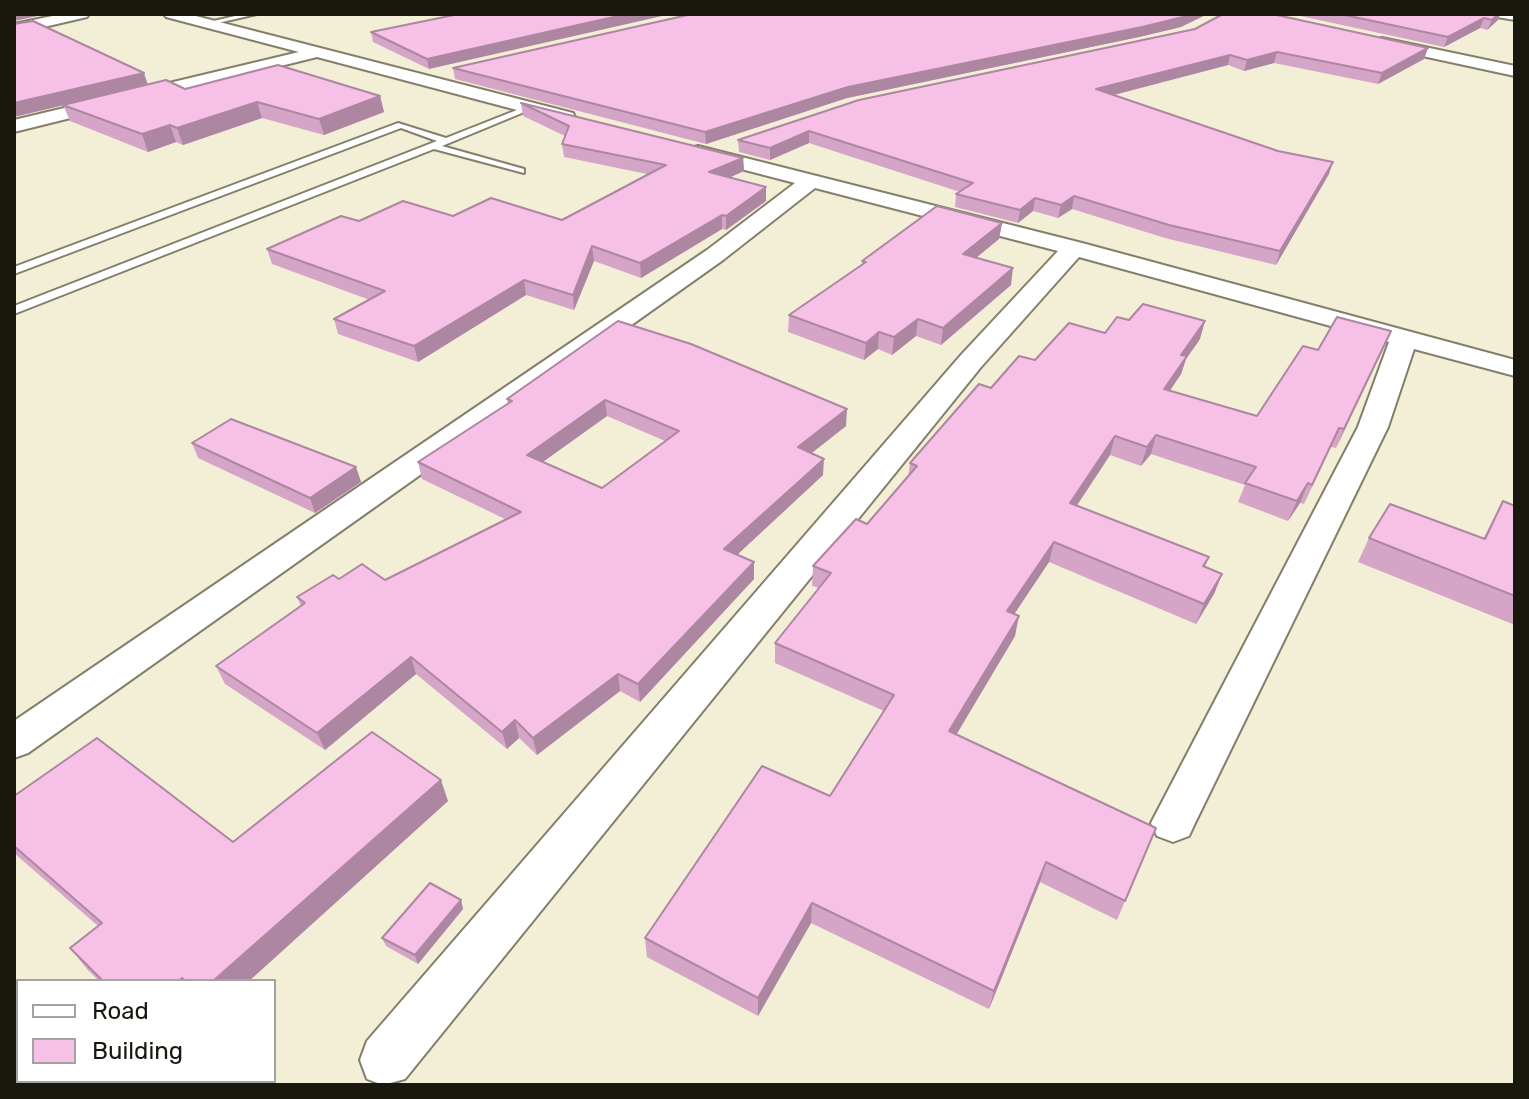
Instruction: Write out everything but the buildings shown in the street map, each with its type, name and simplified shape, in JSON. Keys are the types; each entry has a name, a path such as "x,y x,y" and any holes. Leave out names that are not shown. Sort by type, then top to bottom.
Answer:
{"street":[{"path":"14,29 82,14"},
{"path":"171,14 588,123"},
{"path":"1502,14 1515,16"},
{"path":"1361,38 1515,71"},
{"path":"14,126 320,52"},
{"path":"423,78 454,71"},
{"path":"704,154 732,144"},
{"path":"675,146 1074,248 1515,368"},
{"path":"14,742 370,497 484,412 715,255 811,181"},
{"path":"386,1060 971,361 1074,248"},
{"path":"1173,823 1373,427 1404,338"}],"lane":[{"path":"209,23 254,14"},
{"path":"14,310 530,108"},
{"path":"14,271 401,125 446,141"},
{"path":"434,146 521,171"}]}
